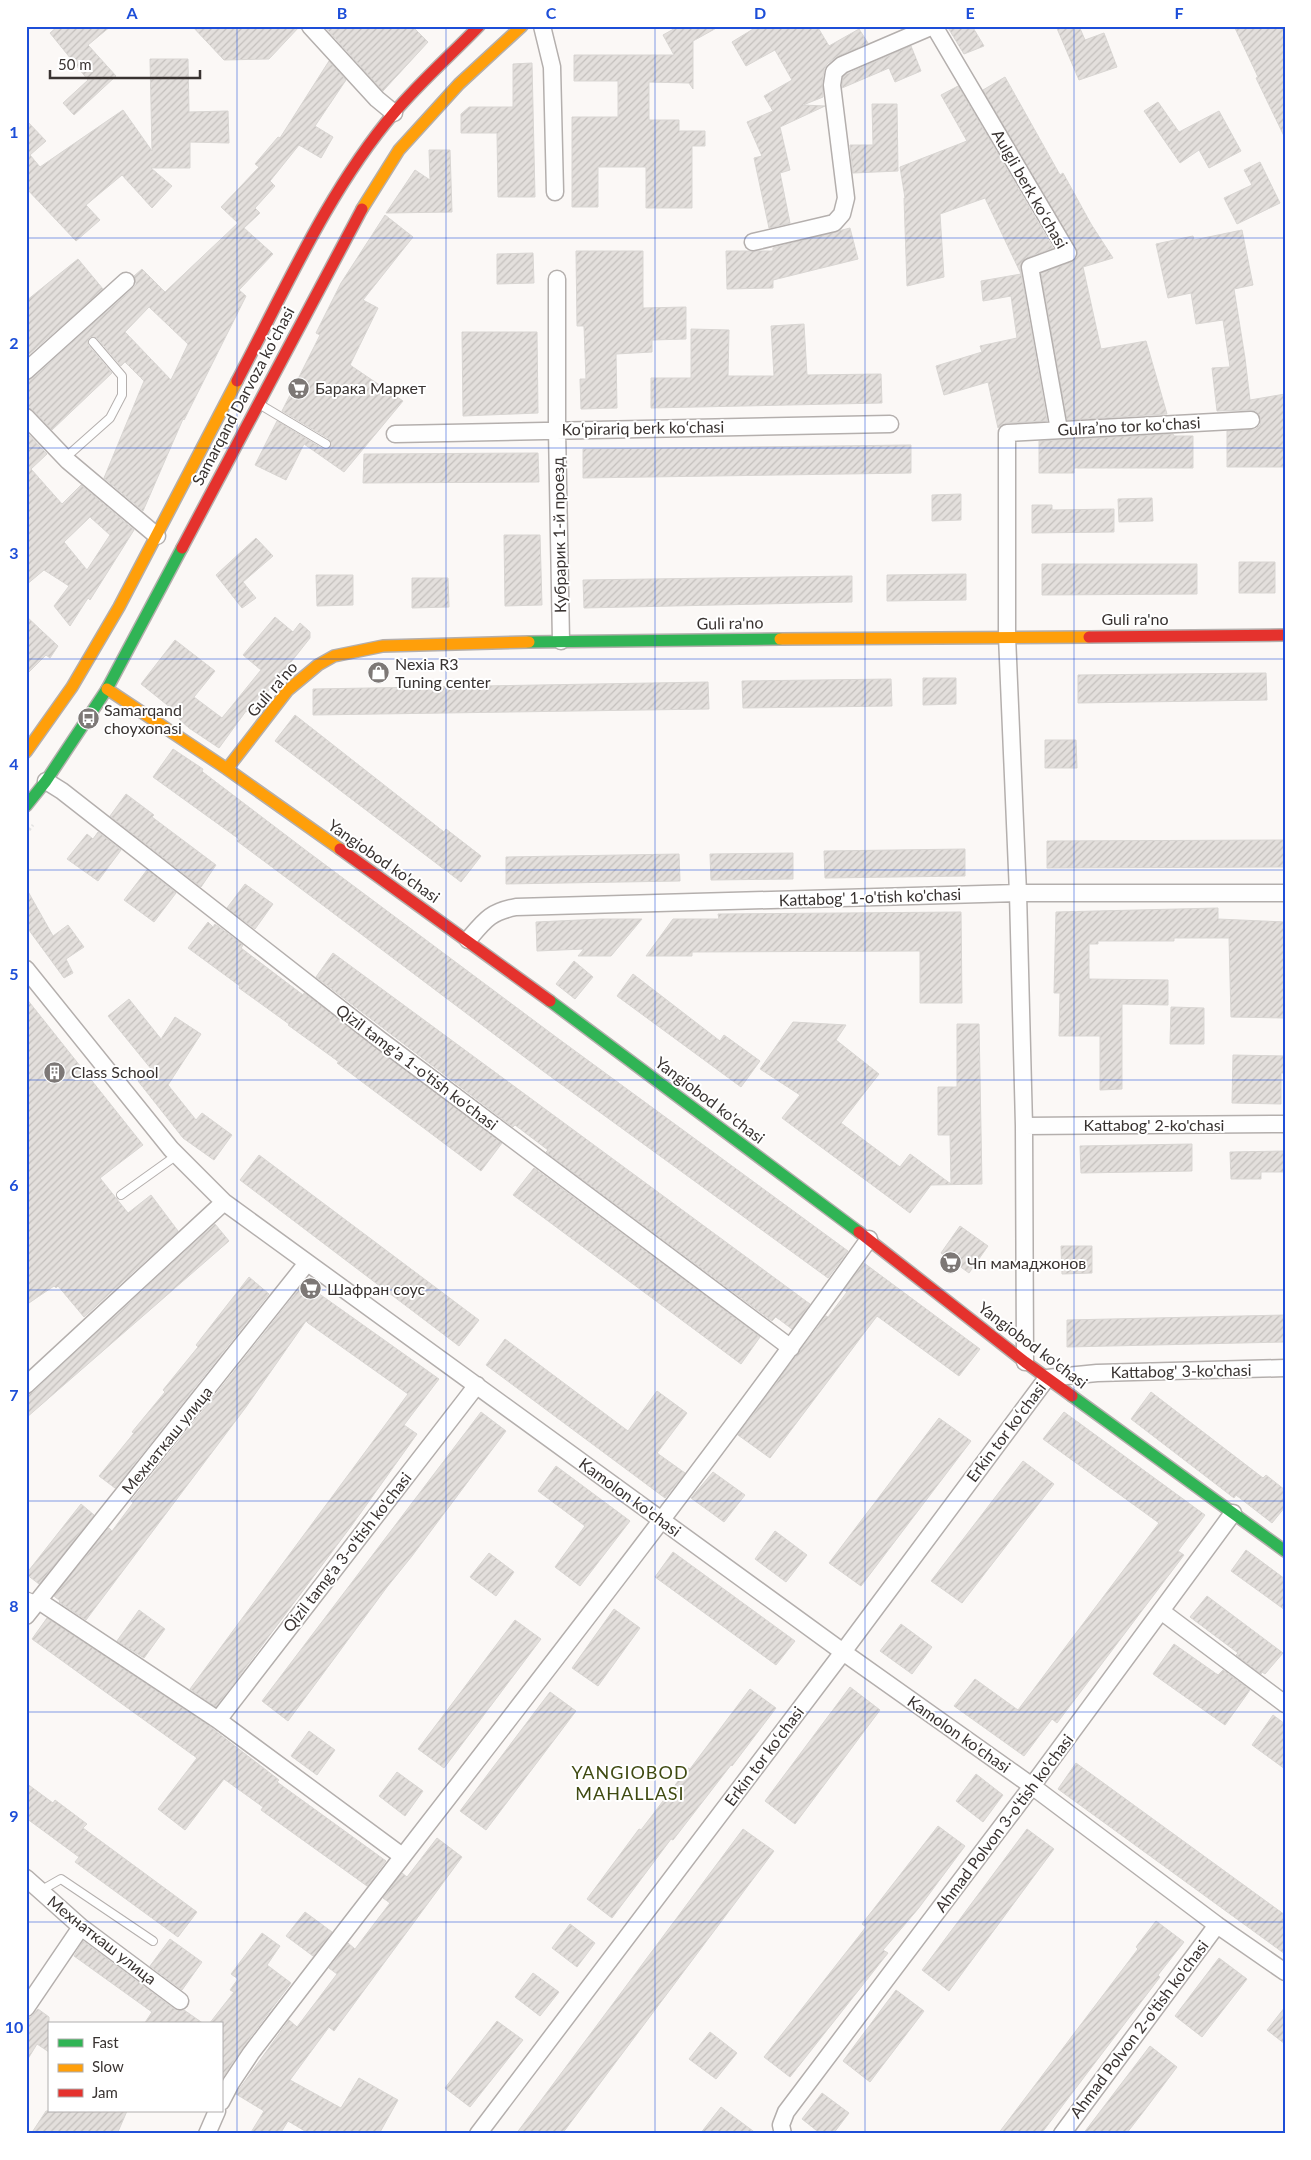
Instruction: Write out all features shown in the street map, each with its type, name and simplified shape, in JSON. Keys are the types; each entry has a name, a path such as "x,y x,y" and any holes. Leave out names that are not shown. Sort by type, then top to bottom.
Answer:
{"street":[{"path":"310,26 377,99 394,113"},
{"name":"Samarqand Darvoza koʻchasi","path":"26,752 72,687 119,607 328,208 364,153 394,113 479,26"},
{"name":"Samarqand Darvoza koʻchasi","path":"26,806 46,781 107,689 354,223 399,150 459,84 522,26"},
{"path":"542,26 552,68 555,192"},
{"path":"753,242 834,223 842,214 846,198 832,85 834,72 842,66 934,26"},
{"name":"Aulgli berk koʻchasi","path":"934,26 1068,253 1030,267 1059,430"},
{"name":"Кубрарик 1-й проезд","path":"556,279 561,641"},
{"path":"26,371 126,281"},
{"path":"26,417 65,458 157,536"},
{"name":"Gulraʼno tor koʻchasi","path":"1007,636 1007,433 1251,420"},
{"name":"Koʻpirariq berk koʻchasi","path":"395,434 890,424"},
{"name":"Guli ra'no","path":"227,769 288,690 313,668 335,656 383,646 561,641 1285,635"},
{"path":"1007,636 1018,893 1024,1126 1025,1362"},
{"name":"Yangiobod ko'chasi","path":"107,689 227,769 468,940 869,1239 1025,1362 1285,1551"},
{"name":"Qizil tamg'a 1-o'tish ko'chasi","path":"46,781 62,791 379,1039 791,1348"},
{"name":"Kattabog' 1-o'tish ko'chasi","path":"468,940 487,917 500,910 516,906 1018,893 1285,893"},
{"name":"Kamolon ko'chasi","path":"26,969 177,1155 224,1202 843,1652 1032,1786 1217,1924 1285,1972"},
{"name":"Kattabog' 2-ko'chasi","path":"1024,1126 1285,1124"},
{"path":"26,1385 224,1202"},
{"path":"222,2100 251,2053 661,1520 791,1348 869,1239"},
{"name":"Мехнаткаш улица","path":"26,1616 32,1598 307,1264"},
{"name":"Kattabog' 3-ko'chasi","path":"1047,1378 1096,1373 1285,1368"},
{"name":"Erkin tor koʻchasi","path":"478,2134 843,1652 1047,1378"},
{"name":"Qizil tamg'a 3-o'tish ko'chasi","path":"218,1720 477,1385"},
{"name":"Ahmad Polvon 3-o'tish ko'chasi","path":"784,2134 781,2125 786,2112 1032,1786 1233,1513"},
{"path":"32,1598 218,1720 402,1856"},
{"path":"1161,1611 1285,1704"},
{"name":"Мехнаткаш улица","path":"26,1878 81,1926 180,2000"},
{"name":"Ahmad Polvon 2-o'tish ko'chasi","path":"1062,2134 1217,1924"},
{"path":"26,2008 81,1926"},
{"path":"207,2134 217,2112"}],"lane":[{"path":"65,458 110,418 122,395 122,376 93,342"},
{"path":"257,403 326,444"},
{"path":"121,1195 177,1155"},
{"path":"40,1891 61,1879 154,1941"}],"building":[{"path":"58,26 111,26 88,45 116,76 74,115 63,103 88,80 50,33"},
{"path":"192,26 300,26 269,59 224,60"},
{"path":"324,26 412,26 428,42 383,91"},
{"path":"679,26 720,26 693,41 693,89 689,83 649,82 649,120 679,120 679,131 705,131 705,146 692,146 692,208 646,208 646,167 598,167 598,207 572,207 572,117 618,117 618,81 574,81 574,55 674,55 663,35"},
{"path":"758,26 817,26 829,46 859,29 868,43 838,56 827,64 822,83 823,97 803,105 825,106 780,127 790,170 780,173 790,223 769,228 754,158 762,156 747,122 773,111 764,96 792,80 775,50 746,66 732,42"},
{"path":"947,26 972,26 984,46 964,54"},
{"path":"1056,26 1079,26 1085,40 1104,33 1117,67 1079,80"},
{"path":"1234,26 1285,26 1285,138 1256,78 1258,77"},
{"path":"911,46 921,71 895,82 889,68 842,88 843,77 847,74"},
{"path":"150,59 188,59 189,112 228,111 229,143 190,142 190,168 151,168 172,186 152,208 122,175 86,205 100,220 76,241 26,188 26,120 46,141 30,155 40,167 123,110 152,151"},
{"path":"329,61 346,80 315,126 333,137 321,158 299,145 270,181 275,186 255,208 260,213 244,228 273,254 239,290 246,296 183,419 143,511 104,478 144,381 125,362 121,366 97,338 90,337 88,345 112,373 52,430 33,410 26,407 26,381 33,378 133,288 136,284 134,276 142,269 165,292 238,223 221,207 259,167 255,164 278,137 280,138","holes":["149,307 188,344 171,380 125,332"]},
{"path":"532,63 535,197 498,197 497,133 461,133 461,114 469,107 513,107 513,64"},
{"path":"1005,77 1060,175 1063,173 1091,224 1113,258 1083,267 1101,349 1146,341 1167,414 1067,420 1041,273 1072,262 1078,253 983,90"},
{"path":"958,86 1053,248 1026,258 1020,268 1047,421 1006,423 998,428 988,382 944,395 936,366 982,352 980,346 1017,338 1011,296 983,301 981,281 1021,274 985,198 940,214 944,277 907,286 905,198 900,167 967,141 941,95"},
{"path":"1158,102 1179,132 1219,111 1241,151 1209,168 1199,150 1180,163 1144,111"},
{"path":"872,104 897,104 898,171 853,173 850,145 873,145"},
{"path":"429,150 450,150 452,212 386,213 415,170 430,180"},
{"path":"1260,162 1280,203 1237,224 1224,198 1252,185 1244,170"},
{"path":"385,215 413,237 363,300 378,308 350,365 403,401 344,472 304,444 286,480 255,465 277,421 323,449 328,449 331,446 329,439 282,411 320,335 316,333 341,283"},
{"path":"850,228 858,259 773,280 773,288 727,289 726,251 773,251 773,248"},
{"path":"1242,230 1253,285 1234,289 1250,400 1285,394 1285,467 1227,467 1227,431 1256,429 1260,425 1261,419 1256,411 1251,410 1217,411 1212,368 1230,367 1223,320 1196,324 1191,293 1168,298 1156,244 1193,236 1194,240"},
{"path":"576,251 643,251 643,308 686,307 686,339 652,340 652,352 616,354 617,408 581,409 580,379 586,379 584,326 577,326"},
{"path":"533,253 534,283 497,284 497,254"},
{"path":"78,259 103,289 26,357 26,301"},
{"path":"804,324 807,375 881,374 882,403 651,408 651,378 691,378 691,329 729,330 728,376 774,376 771,326"},
{"path":"462,332 537,332 538,413 463,416"},
{"path":"26,432 47,454 31,469 62,504 81,485 134,530 90,600 88,598 70,626 54,606 69,586 44,570 26,585","holes":["90,517 110,535 87,570 64,542"]},
{"path":"1173,434 1174,436 1193,436 1193,468 1074,468 1074,473 1039,473 1039,441"},
{"path":"911,445 911,473 583,478 583,449"},
{"path":"538,453 539,482 363,483 364,454"},
{"path":"961,494 961,520 932,521 932,495"},
{"path":"1152,498 1153,521 1119,522 1118,499"},
{"path":"1032,505 1052,505 1052,510 1114,509 1114,532 1032,533"},
{"path":"504,535 540,535 542,605 505,606"},
{"path":"256,538 273,556 243,582 256,598 242,608 216,575"},
{"path":"1239,562 1275,562 1275,593 1239,593"},
{"path":"1042,564 1197,564 1197,594 1042,595"},
{"path":"966,574 966,600 887,601 887,575"},
{"path":"316,575 353,575 353,605 317,606"},
{"path":"852,576 852,602 584,608 583,580"},
{"path":"412,578 448,578 449,607 412,608"},
{"path":"26,616 58,646 50,658 46,655 26,675"},
{"path":"275,617 293,632 300,623 310,632 310,638 250,714 246,711 219,748 189,728 179,719 181,716 141,684 175,640 215,671 194,697 222,718 261,670 243,655"},
{"path":"1266,673 1267,700 1078,703 1078,675"},
{"path":"923,678 956,678 956,704 923,705"},
{"path":"891,679 892,706 743,708 742,681"},
{"path":"708,682 709,709 313,715 313,689"},
{"path":"295,715 444,832 446,829 481,856 461,882 275,741"},
{"path":"1045,740 1076,740 1077,768 1045,768"},
{"path":"173,749 203,769 204,773 308,852 556,1037 848,1251 828,1278 543,1071 237,841 239,839 153,777"},
{"path":"126,794 154,815 152,817 216,865 201,887 110,816"},
{"path":"98,832 121,850 98,881 67,859 87,834 93,839"},
{"path":"1285,840 1285,867 1047,868 1047,841"},
{"path":"965,849 965,876 825,878 824,851"},
{"path":"793,853 793,879 711,880 710,854"},
{"path":"679,854 680,881 506,884 506,857"},
{"path":"147,870 176,893 154,922 124,900"},
{"path":"245,884 273,904 255,929 227,908"},
{"path":"26,888 53,936 68,925 84,947 66,959 73,973 64,978 26,926"},
{"path":"1218,908 1218,919 1285,922 1285,1018 1231,1017 1229,938 1174,938 1174,941 1098,941 1098,944 1089,944 1089,979 1168,980 1168,1005 1122,1004 1122,1089 1100,1090 1100,1036 1059,1036 1060,993 1054,993 1056,912"},
{"path":"961,912 962,1003 920,1003 920,951 692,952 692,956 646,956 673,919 719,919 718,914"},
{"path":"642,919 611,956 578,956 584,949 537,951 536,922"},
{"path":"208,922 213,927 215,924 243,945 241,948 303,995 304,993 502,1143 481,1171 188,948"},
{"path":"333,953 810,1304 792,1329 776,1317 772,1321 546,1152 548,1150 515,1125 513,1127 316,977"},
{"path":"574,961 593,977 575,999 556,984"},
{"path":"633,974 720,1041 724,1035 760,1061 741,1087 617,996"},
{"name":"Class School","path":"26,998 143,1145 100,1178 128,1213 151,1195 178,1231 84,1317 58,1286 56,1288 54,1286 26,1305"},
{"path":"129,999 161,1039 175,1017 201,1034 168,1085 196,1120 202,1113 232,1135 214,1160 183,1138 138,1081 152,1070 108,1016"},
{"path":"1171,1007 1204,1008 1204,1044 1170,1044"},
{"path":"793,1022 846,1025 836,1040 879,1074 841,1123 900,1167 910,1154 951,1184 950,1135 938,1135 938,1087 957,1087 957,1024 979,1024 982,1184 931,1185 910,1213 782,1118 800,1095 760,1069"},
{"path":"1233,1055 1285,1056 1285,1073 1281,1073 1281,1104 1232,1103"},
{"path":"1192,1144 1192,1171 1081,1173 1080,1146"},
{"path":"1285,1151 1285,1172 1261,1172 1261,1179 1231,1179 1230,1152"},
{"path":"259,1155 479,1320 459,1346 240,1180"},
{"path":"534,1168 760,1337 741,1364 513,1195"},
{"path":"215,1224 229,1241 26,1418 26,1395 33,1392"},
{"path":"960,1226 988,1246 969,1273 941,1253"},
{"path":"1061,1246 1092,1246 1092,1273 1062,1274"},
{"path":"864,1263 980,1349 959,1376 877,1316 770,1458 738,1435 826,1316 828,1317 847,1292 844,1290"},
{"path":"249,1277 269,1294 115,1488 99,1476 165,1392 163,1390 198,1347 196,1345"},
{"path":"304,1283 439,1379 404,1425 417,1434 352,1525 216,1707 190,1689 408,1394 306,1321 246,1407 86,1620 59,1602 54,1596 109,1528 112,1531 133,1503 131,1501"},
{"path":"1285,1315 1285,1342 1067,1347 1067,1320"},
{"path":"505,1339 628,1431 657,1391 687,1413 657,1453 685,1473 665,1498 486,1365"},
{"path":"1151,1392 1263,1478 1266,1475 1285,1490 1285,1507 1272,1523 1236,1495 1234,1498 1131,1419"},
{"path":"481,1412 506,1431 288,1721 262,1701"},
{"path":"1064,1412 1205,1515 1178,1551 1184,1555 1057,1723 1052,1719 1024,1756 954,1706 975,1679 1018,1710 1159,1523 1043,1439"},
{"path":"939,1418 971,1441 861,1586 829,1563"},
{"path":"1023,1461 1054,1484 962,1603 931,1581"},
{"path":"556,1466 630,1521 580,1586 555,1567 585,1526 538,1491"},
{"path":"713,1472 745,1495 724,1522 691,1498"},
{"path":"81,1504 94,1515 39,1584 26,1574"},
{"path":"775,1531 807,1555 786,1582 755,1559"},
{"path":"1246,1550 1285,1579 1285,1610 1231,1571"},
{"path":"673,1552 795,1641 776,1665 655,1577"},
{"path":"489,1553 514,1572 496,1596 470,1577"},
{"path":"1207,1596 1283,1653 1265,1674 1262,1672 1261,1674 1236,1655 1238,1653 1190,1617"},
{"path":"614,1609 640,1628 598,1686 572,1668"},
{"path":"139,1610 165,1629 144,1658 117,1641"},
{"path":"47,1618 205,1723 279,1780 277,1782 386,1861 367,1886 261,1810 263,1807 224,1779 185,1830 158,1809 197,1758 32,1639"},
{"path":"515,1620 541,1639 444,1768 418,1749"},
{"path":"901,1624 932,1647 912,1674 880,1651"},
{"path":"1174,1644 1218,1675 1223,1670 1250,1690 1225,1725 1153,1674"},
{"path":"850,1687 880,1710 795,1824 765,1801"},
{"path":"750,1689 776,1708 673,1840 671,1839 612,1918 587,1899 639,1829 641,1830 688,1768 690,1769"},
{"path":"550,1692 576,1711 486,1830 460,1811"},
{"path":"1273,1715 1285,1724 1285,1769 1252,1745"},
{"path":"309,1731 335,1750 317,1775 291,1756"},
{"path":"1076,1763 1285,1915 1285,1954 1058,1789"},
{"path":"397,1772 423,1791 405,1816 379,1796"},
{"path":"976,1774 1003,1795 983,1822 956,1801"},
{"path":"26,1783 53,1803 55,1800 87,1824 83,1828 197,1912 178,1937 75,1862 79,1857 26,1818"},
{"path":"938,1826 965,1846 918,1909 883,1950 888,1953 790,2077 764,2057 866,1927 862,1924"},
{"path":"743,1829 774,1851 562,2134 516,2134"},
{"path":"1027,1829 1054,1849 949,1991 922,1970"},
{"path":"437,1838 462,1857 334,2031 329,2027 290,2080 341,2108 359,2078 398,2100 379,2134 310,2134 288,2121 280,2134 250,2134 264,2111 236,2094 289,2020 297,2027 337,1974 329,1968 348,1943 355,1949 390,1903 383,1898 402,1873 407,1877"},
{"path":"305,1912 332,1932 313,1956 286,1936"},
{"path":"1156,1921 1184,1942 1158,1975 1160,1977 1041,2134 998,2134 1138,1949 1136,1947"},
{"path":"570,1924 595,1943 577,1967 552,1948"},
{"path":"262,1933 280,1946 267,1965 291,1983 222,2078 222,2022 211,2022 234,1992 230,1990 238,1979 231,1974"},
{"path":"170,1939 202,1962 182,1990 150,1966"},
{"path":"83,1941 174,2009 184,2010 201,2022 145,2022 152,2012 74,1956"},
{"path":"1219,1958 1247,1979 1202,2037 1175,2016"},
{"path":"533,1973 559,1992 540,2016 515,1997"},
{"path":"896,1990 924,2011 870,2082 843,2061"},
{"path":"1285,2007 1285,2044 1267,2030"},
{"path":"38,2009 49,2017 48,2051 37,2044 26,2062 26,2018 31,2017"},
{"path":"497,2021 523,2040 470,2107 445,2088"},
{"path":"710,2032 737,2053 716,2079 689,2059"},
{"path":"1150,2046 1177,2067 1144,2111 1126,2134 1083,2134"},
{"path":"822,2093 849,2113 833,2134 821,2134 802,2119"},
{"path":"721,2107 757,2134 700,2134"},
{"path":"46,2111 127,2112 117,2134 31,2134"}],"traffic: fast":[{"path":"26,806 46,781 107,689 182,548"},
{"path":"529,642 780,639"},
{"path":"550,1001 859,1232"},
{"path":"1072,1396 1285,1551"}],"traffic: slow":[{"path":"362,209 399,150 459,84 522,26"},
{"path":"26,752 72,687 119,607 237,381"},
{"path":"780,639 1089,637"},
{"path":"227,769 288,690 318,665 334,656 383,646 529,642"},
{"path":"107,689 227,769 340,849"}],"traffic: jam":[{"path":"237,381 290,277 349,174 394,113 425,79 479,26"},
{"path":"182,548 362,209"},
{"path":"1089,637 1285,635"},
{"path":"340,849 550,1001"},
{"path":"859,1232 1025,1362 1072,1396"}],"place":[{"name":"Барака Маркет","path":"299,388"},
{"name":"Nexia R3 Tuning center","path":"379,673"},
{"name":"Samarqand choyxonasi","path":"88,719"},
{"name":"Class School","path":"55,1072"},
{"name":"Чп мамаджонов","path":"951,1263"},
{"name":"Шафран соус","path":"311,1289"}],"district":[{"name":"YANGIOBOD MAHALLASI","path":"630,1784"}]}
